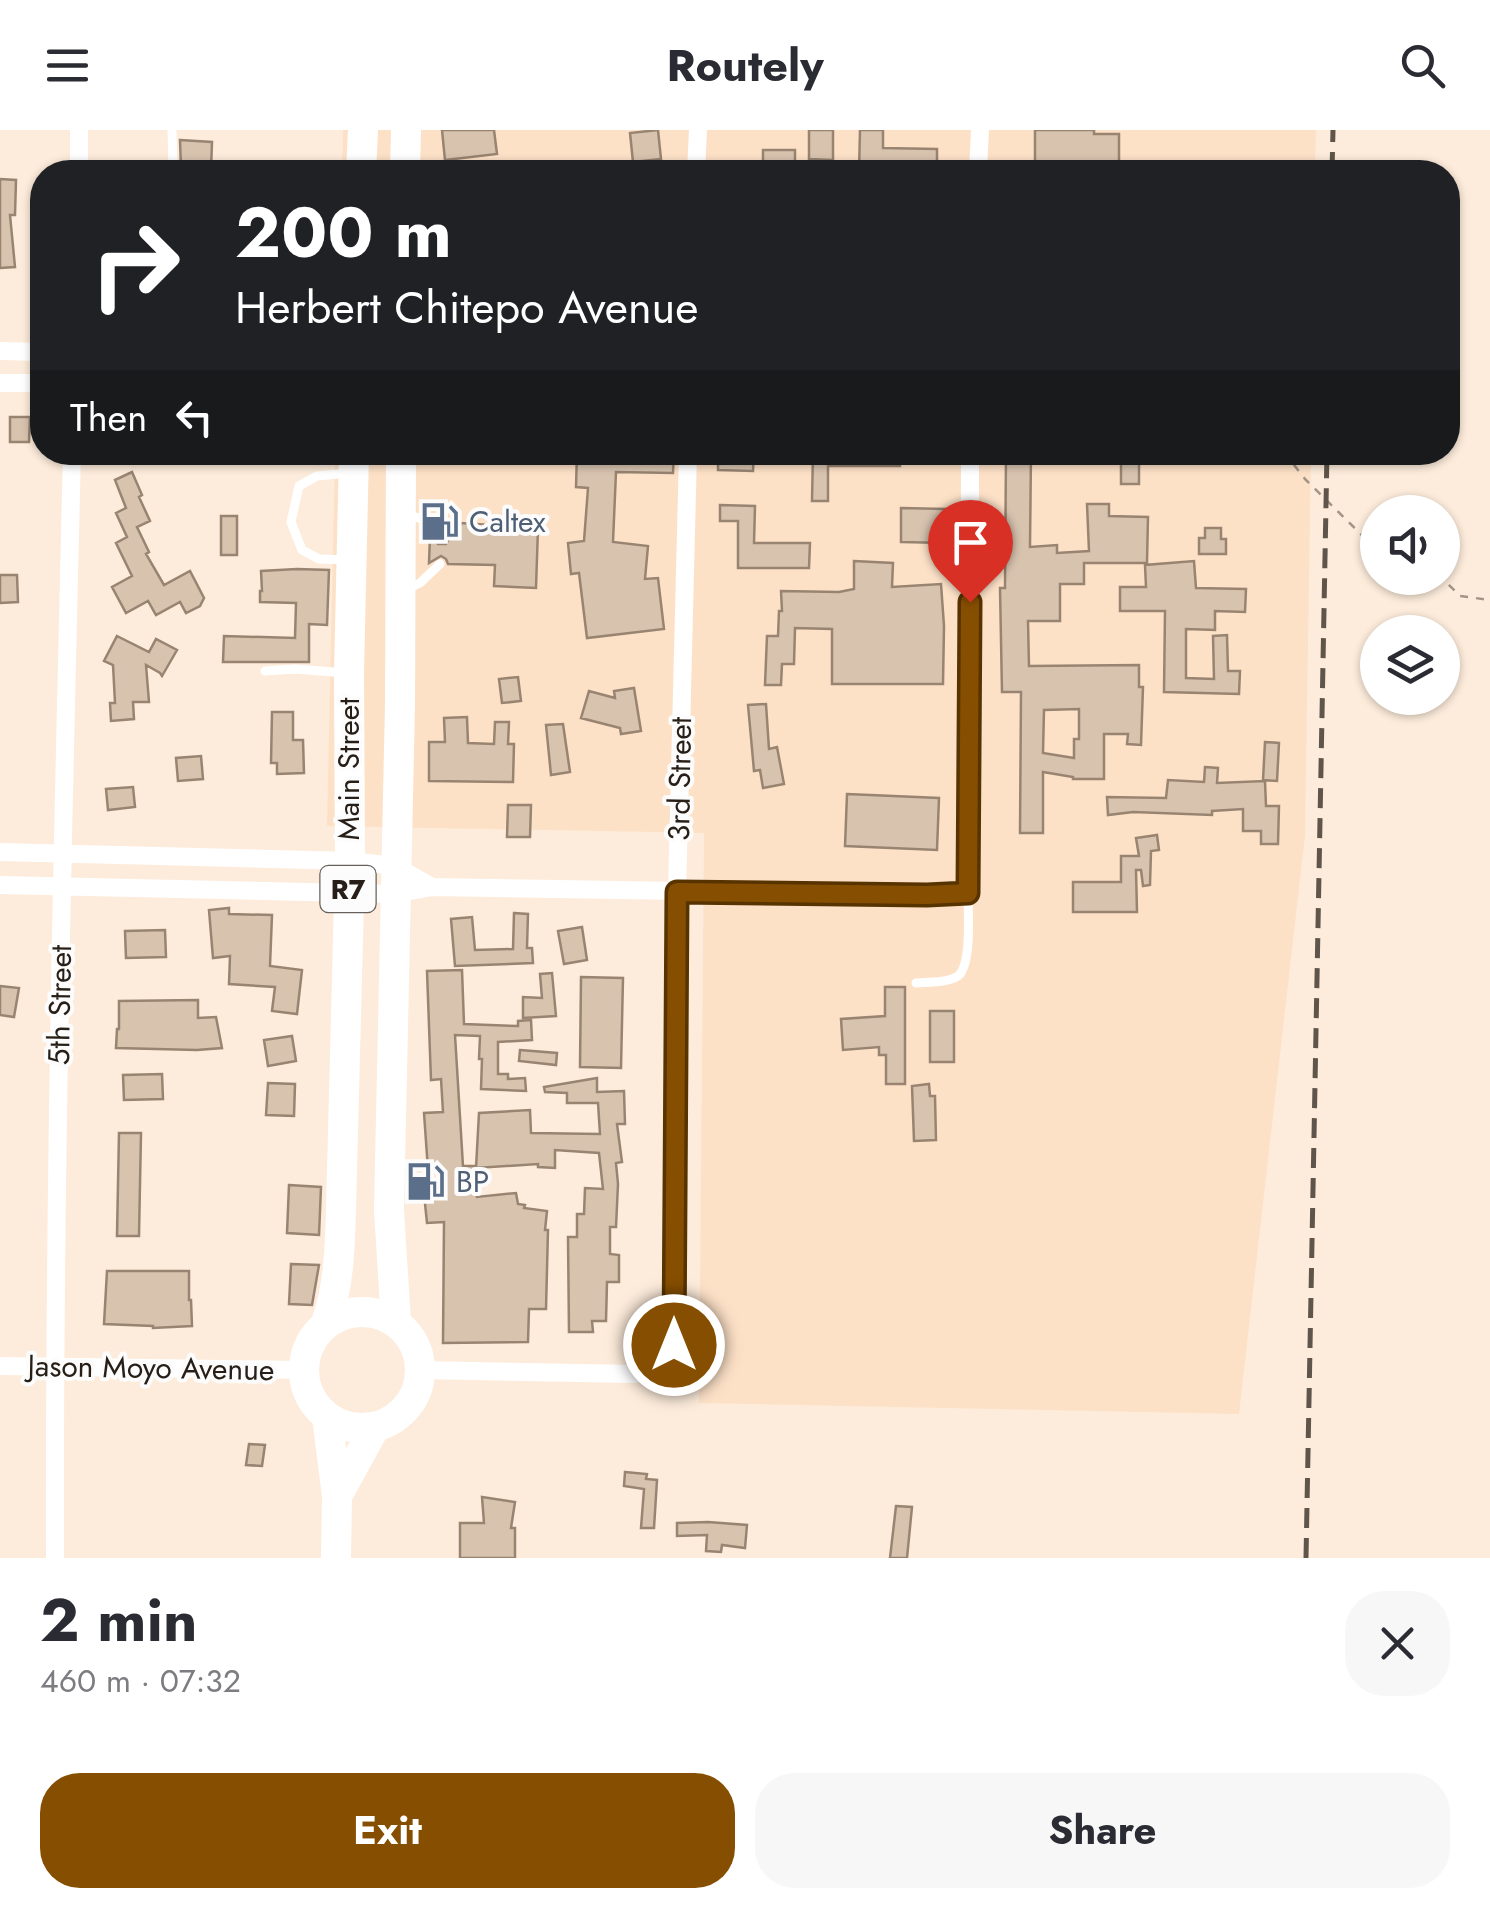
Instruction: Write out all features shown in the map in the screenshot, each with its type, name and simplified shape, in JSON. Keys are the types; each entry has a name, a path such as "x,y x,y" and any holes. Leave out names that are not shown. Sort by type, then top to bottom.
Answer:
{"highway":[{"path":"362,160 363,130"},
{"path":"406,130 406,160"},
{"name":"Main Street","path":"303,1370 306,1352 326,1323 335,1298 339,1263 354,465"},
{"name":"Main Street","path":"401,465 389,1210 396,1322 418,1352 420,1370"},
{"path":"352,548 401,527"},
{"path":"349,688 400,704"},
{"path":"344,1048 392,1051"},
{"path":"341,1209 389,1210"},
{"path":"326,1323 342,1314 360,1311 396,1322"},
{"path":"303,1370 314,1404 327,1417 358,1428 393,1420 408,1406 417,1390 420,1370"},
{"path":"327,1417 336,1496 336,1558"},
{"path":"336,1496 375,1427"}],"street":[{"path":"79,160 80,130"},
{"path":"697,160 698,130"},
{"path":"979,160 980,130"},
{"path":"0,351 30,352"},
{"path":"0,383 30,384"},
{"name":"5th Street","path":"54,1558 62,852 72,465"},
{"name":"3rd Street","path":"420,1370 634,1374 651,1369 674,1345 677,892 688,465"},
{"path":"0,852 62,852 432,886 968,893 970,465"},
{"path":"0,885 62,887 349,876 432,886"},
{"name":"Jason Moyo Avenue","path":"0,1366 303,1370"}],"lane":[{"path":"172,130 172,160"},
{"path":"348,465 299,486 291,522 302,550 319,559 352,548"},
{"path":"401,527 422,519 442,537"},
{"path":"400,592 420,583 440,564"},
{"path":"264,671 295,669 349,688"},
{"path":"916,983 944,981 959,975 966,963 968,893"}],"path":[{"path":"1294,465 1360,533"},
{"path":"1459,595 1490,600"}],"shaded area":[{"path":"343,130 1316,130 1315,160 342,160"},
{"path":"335,465 1311,465 1305,836 1239,1414 699,1403 704,833 327,826"}],"building":[{"path":"442,130 494,130 497,154 445,160"},
{"path":"658,130 661,159 633,160 630,133"},
{"path":"809,130 833,130 833,160 809,159"},
{"path":"860,130 883,130 883,148 937,149 937,160 859,160"},
{"path":"1035,130 1119,134 1119,160 1035,160"},
{"path":"180,140 212,142 211,160 181,160"},
{"path":"763,150 795,150 795,160 763,160"},
{"path":"0,179 16,180 15,215 10,215 15,267 0,268"},
{"path":"10,417 30,417 29,442 10,442"},
{"path":"577,465 673,465 673,473 616,472 613,542 648,546 645,579 658,578 664,629 587,638 579,573 571,574 568,543 584,541 588,488 576,487"},
{"path":"718,465 753,465 753,471 718,470"},
{"path":"813,465 900,465 828,466 828,501 812,501"},
{"path":"1006,465 1031,465 1030,547 1057,545 1057,553 1089,551 1087,504 1109,504 1109,516 1148,517 1147,563 1084,563 1084,584 1060,584 1060,621 1028,621 1029,666 1139,665 1139,687 1143,687 1141,745 1127,744 1128,734 1104,734 1104,779 1073,779 1043,772 1043,833 1020,833 1021,692 1002,692 1000,588 1005,588","holes":["1079,709 1079,739 1074,739 1074,758 1043,753 1044,710"]},
{"path":"1121,465 1139,465 1139,484 1121,484"},
{"path":"132,472 150,521 137,527 149,552 146,554 164,585 190,571 204,598 200,606 186,613 180,602 156,615 148,601 126,613 112,587 132,576 116,543 127,537 116,513 126,508 115,480"},
{"path":"720,505 755,506 754,543 810,543 809,568 738,568 738,521 720,521"},
{"path":"901,508 946,509 946,543 901,542"},
{"path":"221,516 237,516 237,555 221,555"},
{"path":"460,523 538,528 536,588 494,586 495,565 448,564 441,556 429,563 430,536 438,544 446,544 450,537 459,538"},
{"path":"1205,528 1221,528 1226,554 1199,554 1199,538 1205,538"},
{"path":"854,561 893,563 892,587 941,584 943,684 832,684 832,629 795,628 794,664 782,664 781,685 765,685 767,636 778,636 781,591 854,589"},
{"path":"1194,561 1196,588 1246,589 1245,612 1215,611 1215,630 1186,629 1186,678 1214,679 1213,636 1227,635 1228,671 1240,671 1239,694 1164,692 1165,611 1120,611 1120,587 1146,587 1145,565"},
{"path":"329,570 327,625 309,624 309,662 223,662 224,636 295,638 296,603 260,602 260,591 261,571"},
{"path":"0,575 17,575 18,602 0,603"},
{"path":"117,636 149,652 156,639 177,650 162,676 146,665 149,702 133,702 134,719 111,721 110,703 115,703 113,665 104,661"},
{"path":"518,677 521,701 502,703 499,679"},
{"path":"634,688 641,731 621,734 620,728 581,718 589,691 615,698 614,691"},
{"path":"766,704 769,749 777,747 784,784 763,788 760,770 754,771 748,705"},
{"path":"272,712 293,712 293,740 303,740 304,773 277,774 277,763 271,763"},
{"path":"467,717 468,743 494,744 495,722 509,722 508,744 514,744 513,782 429,781 429,742 445,742 444,718"},
{"path":"563,724 570,772 551,775 546,725"},
{"path":"1265,742 1279,743 1277,781 1263,780"},
{"path":"201,756 203,779 178,781 176,758"},
{"path":"1205,767 1218,768 1217,783 1265,781 1266,806 1279,806 1278,844 1261,844 1261,831 1243,831 1243,809 1212,811 1212,815 1108,815 1107,797 1166,798 1168,780 1204,782"},
{"path":"133,787 135,807 108,810 106,789"},
{"path":"847,794 939,798 937,850 845,846"},
{"path":"508,805 531,805 530,837 507,837"},
{"path":"1157,835 1159,850 1151,851 1150,885 1143,886 1141,870 1136,870 1137,912 1073,912 1073,882 1121,882 1121,856 1139,856 1136,838"},
{"path":"229,908 229,914 272,915 270,966 302,970 297,1014 272,1011 275,987 229,984 230,956 213,958 209,910"},
{"path":"514,913 528,914 527,948 532,948 533,963 455,966 451,919 472,917 475,950 513,949"},
{"path":"582,927 587,960 564,964 558,931"},
{"path":"165,930 166,957 126,958 125,931"},
{"path":"462,970 464,1024 518,1026 518,1021 531,1020 532,1040 498,1042 498,1074 508,1074 508,1079 525,1078 526,1091 481,1089 480,1036 455,1035 463,1166 474,1166 477,1197 516,1193 518,1204 525,1205 524,1208 547,1211 546,1309 529,1309 528,1342 443,1343 444,1222 427,1223 424,1194 440,1193 438,1170 428,1170 424,1113 443,1112 441,1079 431,1080 427,971"},
{"path":"552,973 556,1016 523,1018 523,997 542,998 540,974"},
{"path":"581,977 623,978 621,1068 580,1067"},
{"path":"0,986 19,988 14,1017 0,1015"},
{"path":"885,987 905,987 905,1084 886,1084 886,1055 879,1055 879,1047 843,1050 841,1019 885,1016"},
{"path":"198,1000 198,1018 216,1017 222,1048 116,1048 119,1001"},
{"path":"930,1011 954,1011 954,1062 930,1062"},
{"path":"292,1036 296,1061 268,1066 264,1040"},
{"path":"520,1050 557,1053 556,1065 519,1061"},
{"path":"162,1074 163,1099 124,1100 123,1075"},
{"path":"597,1078 597,1092 624,1091 625,1124 617,1124 622,1162 616,1163 616,1227 610,1227 610,1254 619,1255 619,1282 607,1282 606,1321 592,1321 593,1332 569,1332 568,1237 577,1237 577,1214 584,1214 585,1188 603,1189 599,1153 555,1150 555,1168 538,1164 476,1168 479,1113 530,1110 531,1133 600,1134 598,1103 567,1103 567,1093 545,1092 544,1087"},
{"path":"268,1083 295,1084 294,1116 266,1115"},
{"path":"929,1084 930,1096 935,1096 936,1140 914,1141 912,1086"},
{"path":"119,1133 141,1133 139,1236 117,1236"},
{"path":"289,1185 321,1187 319,1235 287,1233"},
{"path":"291,1264 319,1265 312,1305 289,1304"},
{"path":"107,1271 189,1271 192,1326 104,1324"},
{"path":"249,1444 265,1445 262,1466 246,1465"},
{"path":"625,1472 647,1474 646,1479 657,1480 654,1528 641,1528 644,1489 624,1486"},
{"path":"482,1497 515,1502 511,1528 515,1528 515,1558 460,1558 460,1523 484,1523"},
{"path":"896,1506 912,1507 907,1558 890,1558"},
{"path":"677,1523 747,1525 745,1548 722,1545 721,1552 706,1551 707,1535 677,1536"}],"railway":[{"path":"1332,160 1333,130"},
{"path":"1306,1558 1327,465"}],"place":[{"name":"Caltex","path":"439,522"},
{"name":"BP","path":"426,1182"}],"route":[{"path":"674,1345 677,892 968,893 970,602"}]}
